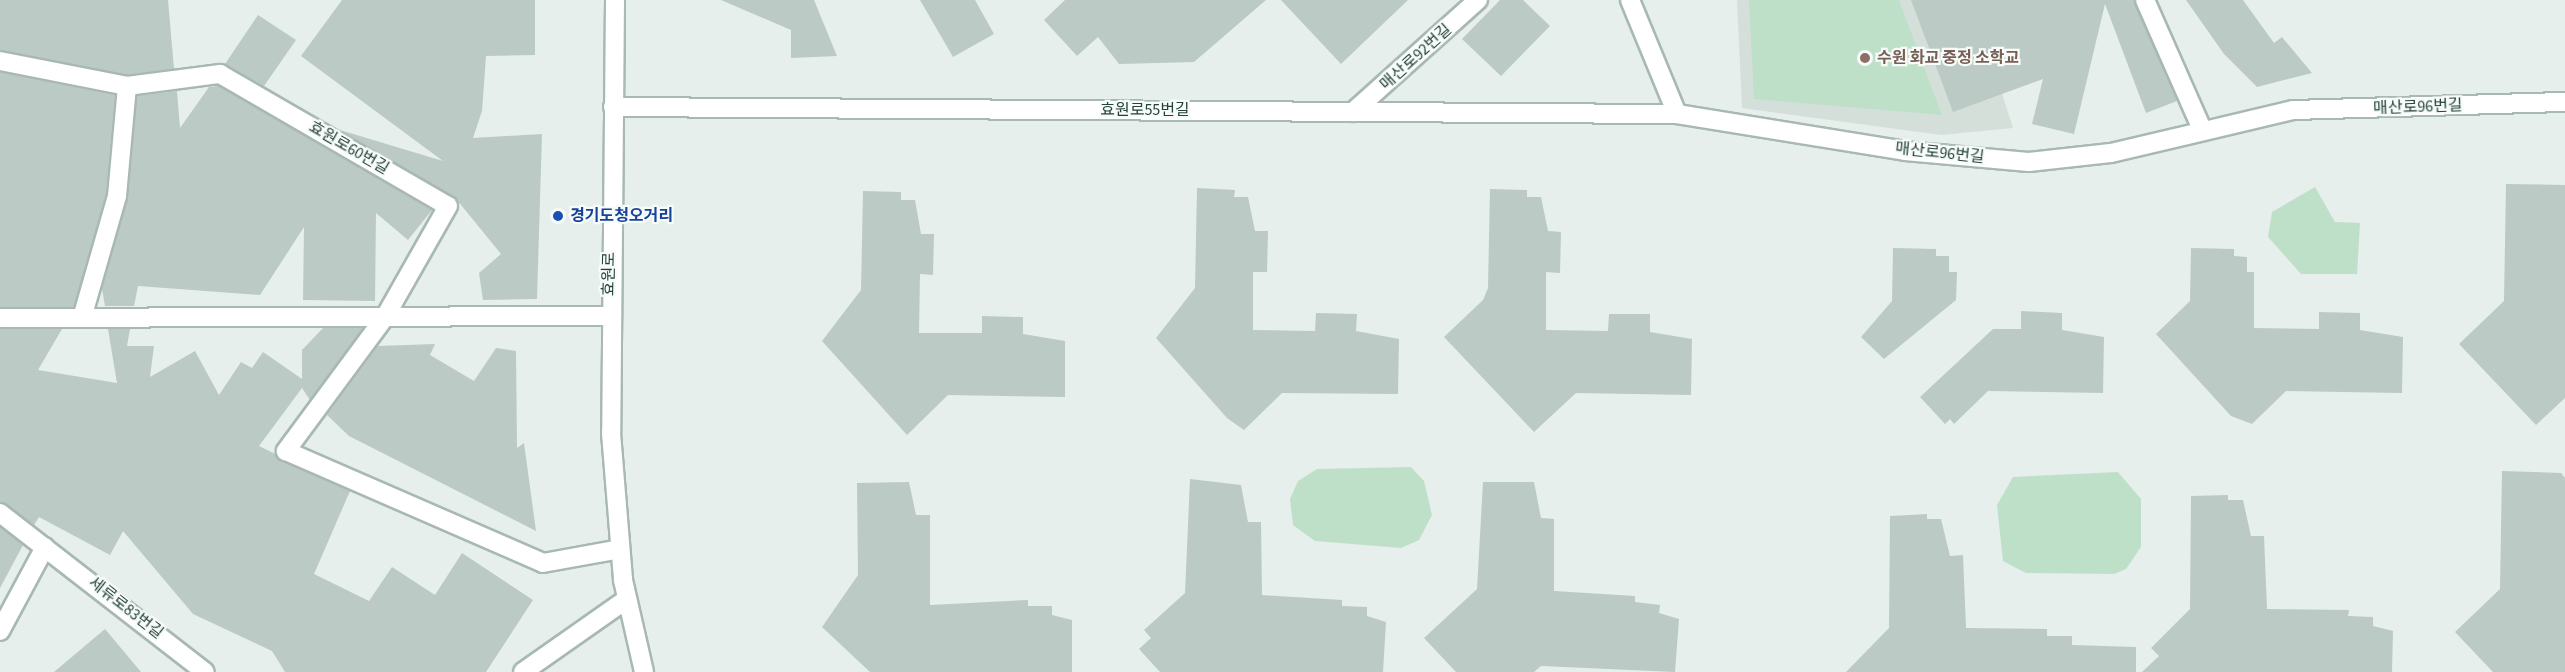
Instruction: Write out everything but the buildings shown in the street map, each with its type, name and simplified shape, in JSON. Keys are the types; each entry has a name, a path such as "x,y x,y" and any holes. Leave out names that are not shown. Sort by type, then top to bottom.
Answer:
{"street":[{"name":"효원로","path":"615,0 609,316 620,549 627,599 644,672"},
{"name":"매산로92번길","path":"1353,112 1478,0"},
{"path":"1630,0 1677,114"},
{"path":"2145,0 2202,129"},
{"name":"효원로60번길","path":"0,61 127,86 220,74 447,206 385,317"},
{"path":"82,318 117,196 127,86"},
{"name":"매산로96번길","path":"1677,114 1905,151 2029,162 2111,153 2202,129 2293,110 2565,102"},
{"name":"효원로55번길","path":"613,107 1677,114"},
{"path":"0,318 609,316"},
{"path":"385,317 286,451 543,563 620,549"},
{"name":"세류로83번길","path":"0,513 205,672"},
{"path":"0,631 45,547"},
{"path":"523,672 627,599"}],"shaded area":[{"name":"수원 화교 중정 소학교","path":"1737,0 1972,0 2013,128 1941,135 1742,108"}],"green space":[{"path":"1749,0 1899,0 1942,115 1754,99"},
{"path":"2315,187 2335,222 2360,223 2357,274 2301,274 2268,237 2272,212"},
{"path":"1411,467 1424,481 1432,515 1419,540 1401,548 1315,541 1293,525 1290,499 1298,481 1317,469"},
{"path":"2118,472 2141,499 2141,547 2126,569 2114,574 2026,573 2003,561 1997,505 2013,477"}],"place":[{"name":"수원 화교 중정 소학교","path":"1865,58"},
{"name":"경기도청오거리","path":"558,216"}]}
